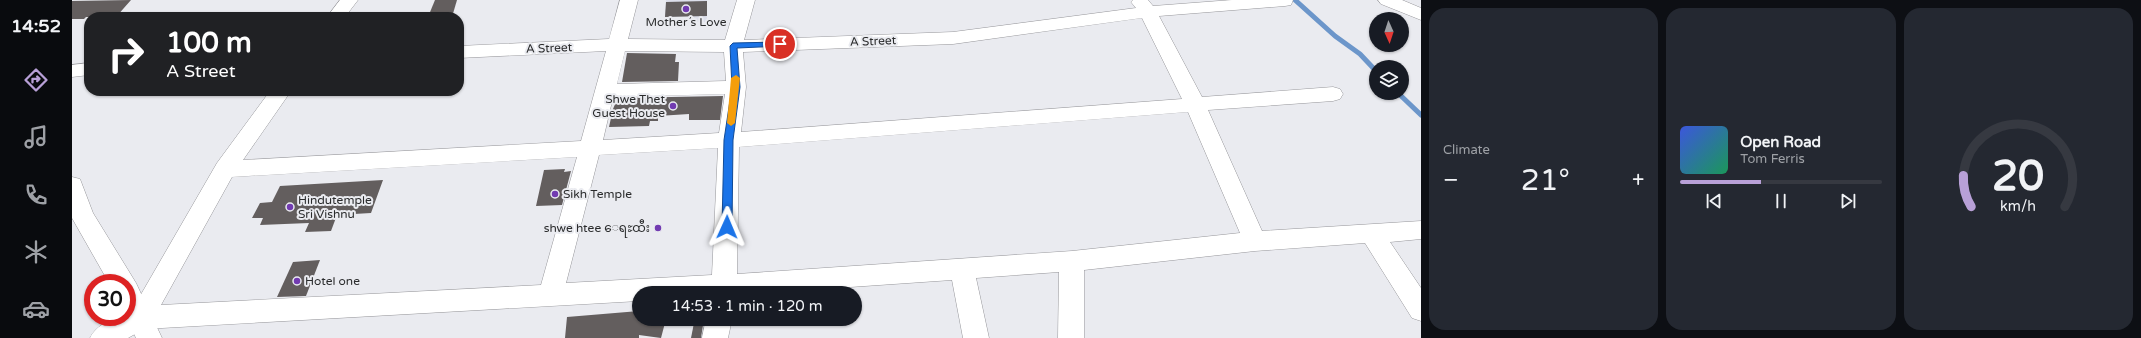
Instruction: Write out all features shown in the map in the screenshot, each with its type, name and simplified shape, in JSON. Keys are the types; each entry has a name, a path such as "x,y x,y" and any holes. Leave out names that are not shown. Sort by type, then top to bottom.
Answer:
{"street":[{"path":"340,12 349,0"},
{"path":"551,294 629,0"},
{"path":"725,286 729,140 736,87 733,46 746,0"},
{"path":"1387,0 1421,15"},
{"name":"A Street","path":"464,52 616,46 733,46 952,38 1143,6 1285,1"},
{"path":"1143,6 1196,104 1255,241"},
{"path":"72,71 84,70"},
{"path":"604,91 736,87"},
{"path":"225,169 729,140 1333,94"},
{"path":"145,328 225,169 277,96"},
{"path":"72,185 82,215 117,274"},
{"path":"759,286 962,268 1072,261 1255,241 1421,230"},
{"path":"1371,233 1421,310"},
{"path":"1071,338 1072,261"},
{"path":"962,268 976,338"},
{"path":"103,338 145,328 551,294 632,292"},
{"path":"136,310 145,328"},
{"path":"715,338 718,326"}],"shaded area":[{"name":"Mother´s Love","path":"666,0 707,0 707,22 694,22 694,16 665,17"}],"building":[{"path":"131,0 120,12 84,12 84,19 72,19 72,1"},
{"path":"435,0 457,0 453,12 430,12"},
{"name":"Mother´s Love","path":"707,1 707,16 665,17 666,2"},
{"path":"627,53 676,54 675,62 679,62 678,81 622,82"},
{"path":"723,96 720,120 689,120 689,114 658,116 658,121 650,121 649,126 609,127 613,109 616,102 619,101 620,98"},
{"path":"565,169 564,172 571,171 562,205 536,206 544,170"},
{"path":"383,180 371,213 337,215 331,231 305,232 309,223 260,225 263,218 252,218 260,203 272,202 280,186"},
{"path":"320,260 306,296 277,297 293,262"},
{"path":"632,312 632,326 664,326 661,338 639,335 639,338 565,338 567,317"},
{"path":"693,326 703,326 701,338 691,338"}],"waterway":[{"path":"1295,0 1335,36 1360,54 1369,64"},
{"path":"1405,100 1421,115"}],"slow traffic":[{"path":"731,123 736,78"}],"place":[{"name":"Mother´s Love","path":"686,9"},
{"name":"Shwe Thet Guest House","path":"673,106"},
{"name":"Sikh Temple","path":"555,194"},
{"name":"Hindutemple Sri Vishnu","path":"290,207"},
{"name":"shwe htee ေရႊထီး","path":"658,228"},
{"name":"Hotel one","path":"297,281"}],"route":[{"path":"727,227 729,140 736,87 733,46 780,44"}]}
